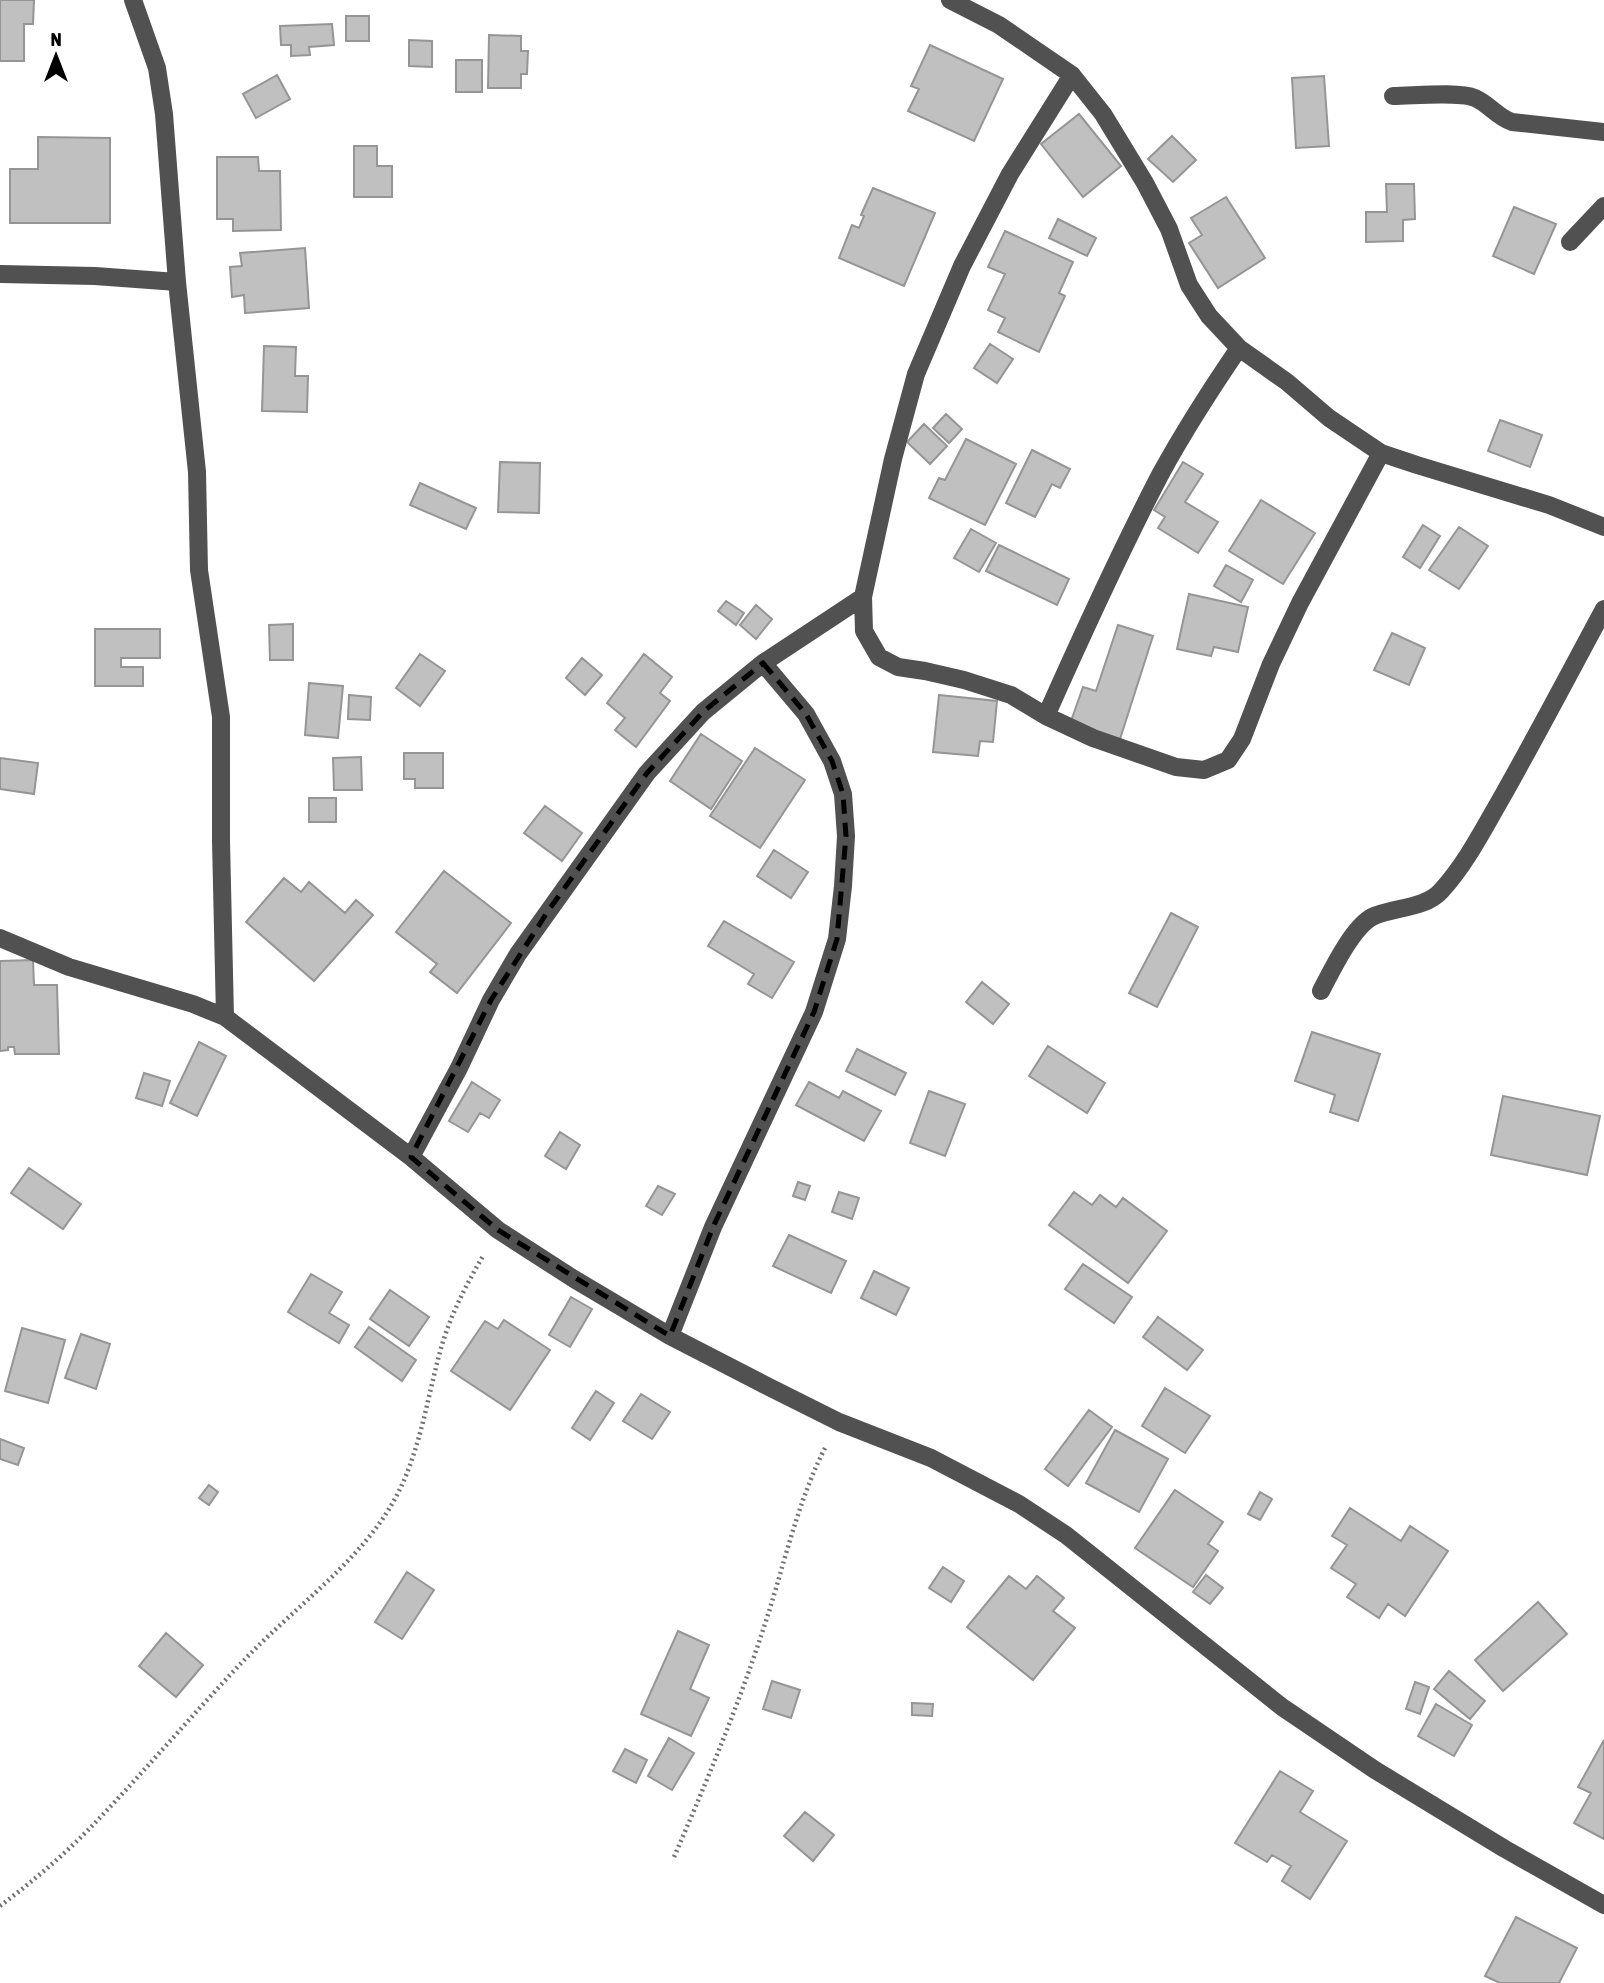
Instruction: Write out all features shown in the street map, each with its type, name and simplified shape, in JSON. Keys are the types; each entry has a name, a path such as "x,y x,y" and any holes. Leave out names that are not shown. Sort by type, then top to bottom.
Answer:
{"street":[{"path":"133,0 157,68 164,114 177,282 197,471 198,570 221,717 225,1017"},
{"path":"950,0 999,25 1072,75 1103,114 1145,183 1169,229 1189,285 1209,316 1238,348 1287,382 1329,418 1381,453 1549,505 1604,527"},
{"path":"1072,75 1010,174 980,231 962,266 916,374 893,459 863,597 864,631 879,657 898,667 964,680 1011,695 1046,716 1093,738 1176,767 1204,770 1228,760 1242,739 1300,603 1381,453"},
{"path":"1393,96 1470,96 1487,104 1511,122 1604,131"},
{"path":"1570,242 1604,206"},
{"path":"0,274 95,276 177,282"},
{"path":"1046,716 1112,571 1161,474 1238,348"},
{"path":"411,1157 459,1068 491,1000 518,954 647,773 704,712 763,663 863,597"},
{"path":"1321,991 1343,950 1370,918 1422,902 1440,893 1463,862 1597,637 1604,609"},
{"path":"670,1336 713,1227 814,1012 836,940 846,836 843,794 832,761 806,714 763,663"},
{"path":"0,938 69,967 193,1004 225,1017 411,1157 498,1230 574,1279 670,1336 839,1422 931,1458 1019,1504 1066,1535 1282,1707 1375,1770 1604,1905"}],"path":[{"path":"0,1906 91,1828 250,1654 369,1536 391,1505 407,1475 449,1322 463,1290 498,1230"},
{"path":"674,1857 718,1756 754,1659 805,1496 839,1422"}],"highlighted area":[{"path":"763,663 806,714 832,761 843,794 846,836 837,939 814,1012 713,1227 670,1336 498,1230 411,1157 491,1000 548,911 647,773 703,712"}],"building":[{"path":"0,0 34,0 33,24 24,24 24,61 0,61"},
{"path":"346,16 369,16 369,41 346,41"},
{"path":"332,24 334,45 309,47 310,55 291,56 291,45 281,45 280,26"},
{"path":"489,35 521,36 521,51 528,51 527,74 521,74 521,88 488,88"},
{"path":"409,40 432,41 432,67 409,66"},
{"path":"930,45 1003,79 974,141 908,111 919,89 911,86"},
{"path":"456,60 482,60 482,92 456,92"},
{"path":"277,75 290,99 256,118 243,94"},
{"path":"1324,76 1329,146 1296,148 1292,78"},
{"path":"1079,114 1121,166 1083,197 1041,144"},
{"path":"1172,136 1196,160 1173,182 1148,159"},
{"path":"38,137 110,138 110,223 10,223 10,169 38,169"},
{"path":"354,146 377,146 377,166 392,166 392,197 354,197"},
{"path":"217,157 258,157 259,171 280,171 281,230 233,231 233,219 217,219"},
{"path":"1386,184 1414,184 1415,219 1403,220 1403,241 1366,242 1366,212 1387,212"},
{"path":"873,188 935,213 904,286 839,258 852,225 859,228 864,216 861,215"},
{"path":"1226,197 1265,258 1218,288 1189,243 1202,235 1191,218"},
{"path":"1514,207 1556,224 1534,274 1493,256"},
{"path":"1058,219 1096,238 1087,256 1049,238"},
{"path":"1005,231 1073,262 1059,293 1065,296 1039,352 998,332 1005,318 988,310 1005,274 988,267"},
{"path":"305,248 309,308 245,313 244,295 232,297 230,267 242,266 240,253"},
{"path":"990,344 1013,359 997,383 974,368"},
{"path":"264,346 296,347 295,376 308,376 307,412 262,411"},
{"path":"946,414 962,429 949,443 933,428"},
{"path":"1500,420 1542,435 1530,467 1488,451"},
{"path":"924,424 947,446 930,464 907,442"},
{"path":"966,439 1016,464 985,525 929,498 939,478 945,480"},
{"path":"1032,450 1070,469 1060,488 1052,484 1035,517 1006,503"},
{"path":"500,462 540,463 539,513 498,512"},
{"path":"1183,462 1203,474 1185,502 1218,522 1198,553 1158,528 1165,517 1154,510"},
{"path":"420,483 476,508 466,529 410,505"},
{"path":"1261,500 1315,533 1283,584 1229,551"},
{"path":"1423,525 1440,536 1420,568 1403,557"},
{"path":"1459,527 1488,546 1459,589 1429,570"},
{"path":"971,529 996,543 979,572 954,558"},
{"path":"999,545 1069,579 1057,605 986,571"},
{"path":"1226,565 1253,580 1241,602 1214,586"},
{"path":"1189,594 1248,607 1238,652 1214,647 1211,656 1177,649"},
{"path":"726,601 744,613 736,625 718,611"},
{"path":"756,605 772,619 756,639 740,625"},
{"path":"293,624 293,660 270,660 269,625"},
{"path":"1118,625 1153,636 1120,739 1070,724 1083,687 1096,691"},
{"path":"95,629 160,629 160,658 121,658 121,667 143,667 143,686 95,686"},
{"path":"1392,633 1425,648 1409,685 1374,670"},
{"path":"420,654 445,671 420,706 396,688"},
{"path":"644,654 672,677 660,693 670,701 636,747 615,730 625,718 607,703"},
{"path":"582,658 602,675 585,695 566,678"},
{"path":"309,683 343,686 338,738 305,735"},
{"path":"349,695 371,697 370,720 348,719"},
{"path":"939,695 997,701 993,742 980,741 978,756 933,752"},
{"path":"701,734 742,761 711,809 670,781"},
{"path":"755,748 805,780 760,848 710,816"},
{"path":"404,753 443,753 443,788 415,788 415,779 404,779"},
{"path":"361,757 362,790 334,790 333,758"},
{"path":"0,758 38,763 34,794 0,789"},
{"path":"309,798 336,798 336,822 309,822"},
{"path":"545,806 582,833 562,861 524,833"},
{"path":"774,850 808,872 791,898 757,876"},
{"path":"444,871 511,923 457,993 430,972 437,964 396,932"},
{"path":"284,878 301,892 309,882 345,913 356,900 373,915 314,981 246,922"},
{"path":"1171,913 1198,927 1157,1007 1129,993"},
{"path":"724,921 794,962 772,998 748,984 754,974 708,946"},
{"path":"33,960 34,985 57,985 59,1054 15,1054 14,1047 0,1051 0,961"},
{"path":"982,982 1009,1004 993,1024 966,1002"},
{"path":"1312,1032 1380,1054 1358,1121 1330,1112 1335,1095 1295,1081"},
{"path":"199,1042 226,1056 197,1116 170,1103"},
{"path":"1048,1046 1105,1083 1087,1113 1029,1076"},
{"path":"857,1049 906,1073 895,1095 846,1071"},
{"path":"144,1073 170,1081 162,1106 136,1098"},
{"path":"472,1082 500,1100 489,1118 480,1113 468,1132 449,1121"},
{"path":"809,1082 839,1098 843,1091 881,1111 864,1141 796,1105"},
{"path":"929,1091 965,1104 945,1156 910,1143"},
{"path":"1503,1096 1600,1116 1587,1175 1491,1155"},
{"path":"560,1132 580,1145 566,1169 545,1156"},
{"path":"29,1168 81,1204 63,1229 11,1193"},
{"path":"798,1182 810,1186 805,1200 793,1196"},
{"path":"658,1186 675,1194 662,1215 646,1206"},
{"path":"839,1192 859,1198 852,1219 832,1212"},
{"path":"1074,1192 1092,1205 1100,1195 1116,1207 1123,1198 1167,1231 1128,1283 1049,1225"},
{"path":"789,1235 846,1261 831,1293 773,1266"},
{"path":"1083,1264 1132,1297 1114,1323 1065,1289"},
{"path":"874,1271 909,1288 896,1315 861,1298"},
{"path":"311,1274 342,1292 329,1313 349,1325 339,1343 288,1312"},
{"path":"390,1290 429,1317 409,1346 370,1319"},
{"path":"571,1297 592,1309 570,1347 549,1335"},
{"path":"1158,1317 1203,1350 1187,1370 1143,1337"},
{"path":"504,1320 550,1350 510,1410 451,1371 485,1321 498,1329"},
{"path":"369,1327 416,1360 402,1381 355,1347"},
{"path":"22,1328 65,1340 48,1403 5,1391"},
{"path":"81,1334 110,1344 96,1389 65,1378"},
{"path":"1165,1388 1210,1416 1185,1453 1142,1426"},
{"path":"596,1391 614,1403 590,1440 572,1428"},
{"path":"641,1394 670,1412 652,1439 623,1421"},
{"path":"1089,1410 1112,1427 1068,1486 1045,1469"},
{"path":"1115,1430 1168,1459 1139,1512 1086,1483"},
{"path":"0,1439 24,1448 18,1465 0,1459"},
{"path":"209,1485 218,1492 209,1505 199,1498"},
{"path":"1175,1490 1223,1522 1208,1544 1218,1551 1193,1587 1135,1548"},
{"path":"1260,1492 1272,1499 1260,1520 1248,1514"},
{"path":"1350,1508 1401,1541 1410,1526 1448,1551 1405,1616 1388,1604 1379,1618 1347,1597 1356,1584 1331,1568 1347,1545 1332,1536"},
{"path":"943,1567 964,1581 951,1602 929,1588"},
{"path":"407,1572 434,1590 402,1639 375,1622"},
{"path":"1206,1575 1223,1588 1210,1604 1193,1592"},
{"path":"1009,1576 1026,1589 1037,1576 1064,1598 1053,1611 1075,1628 1033,1680 967,1627"},
{"path":"1538,1602 1567,1634 1503,1691 1475,1660"},
{"path":"678,1631 709,1645 690,1689 709,1698 691,1736 641,1714"},
{"path":"166,1633 203,1665 176,1697 139,1666"},
{"path":"1449,1671 1485,1701 1470,1719 1434,1689"},
{"path":"772,1681 800,1690 791,1718 763,1709"},
{"path":"1415,1682 1429,1687 1420,1714 1406,1709"},
{"path":"912,1703 933,1704 932,1716 912,1715"},
{"path":"1436,1704 1472,1725 1454,1756 1418,1736"},
{"path":"669,1738 694,1753 672,1790 648,1776"},
{"path":"1604,1740 1604,1839 1574,1823 1591,1793 1578,1787"},
{"path":"625,1749 647,1760 636,1783 613,1771"},
{"path":"1280,1771 1313,1791 1300,1812 1347,1841 1310,1899 1282,1881 1291,1866 1272,1855 1267,1862 1235,1843"},
{"path":"805,1812 834,1835 813,1861 784,1836"},
{"path":"1516,1917 1577,1948 1559,1983 1500,1983 1485,1976"}]}
